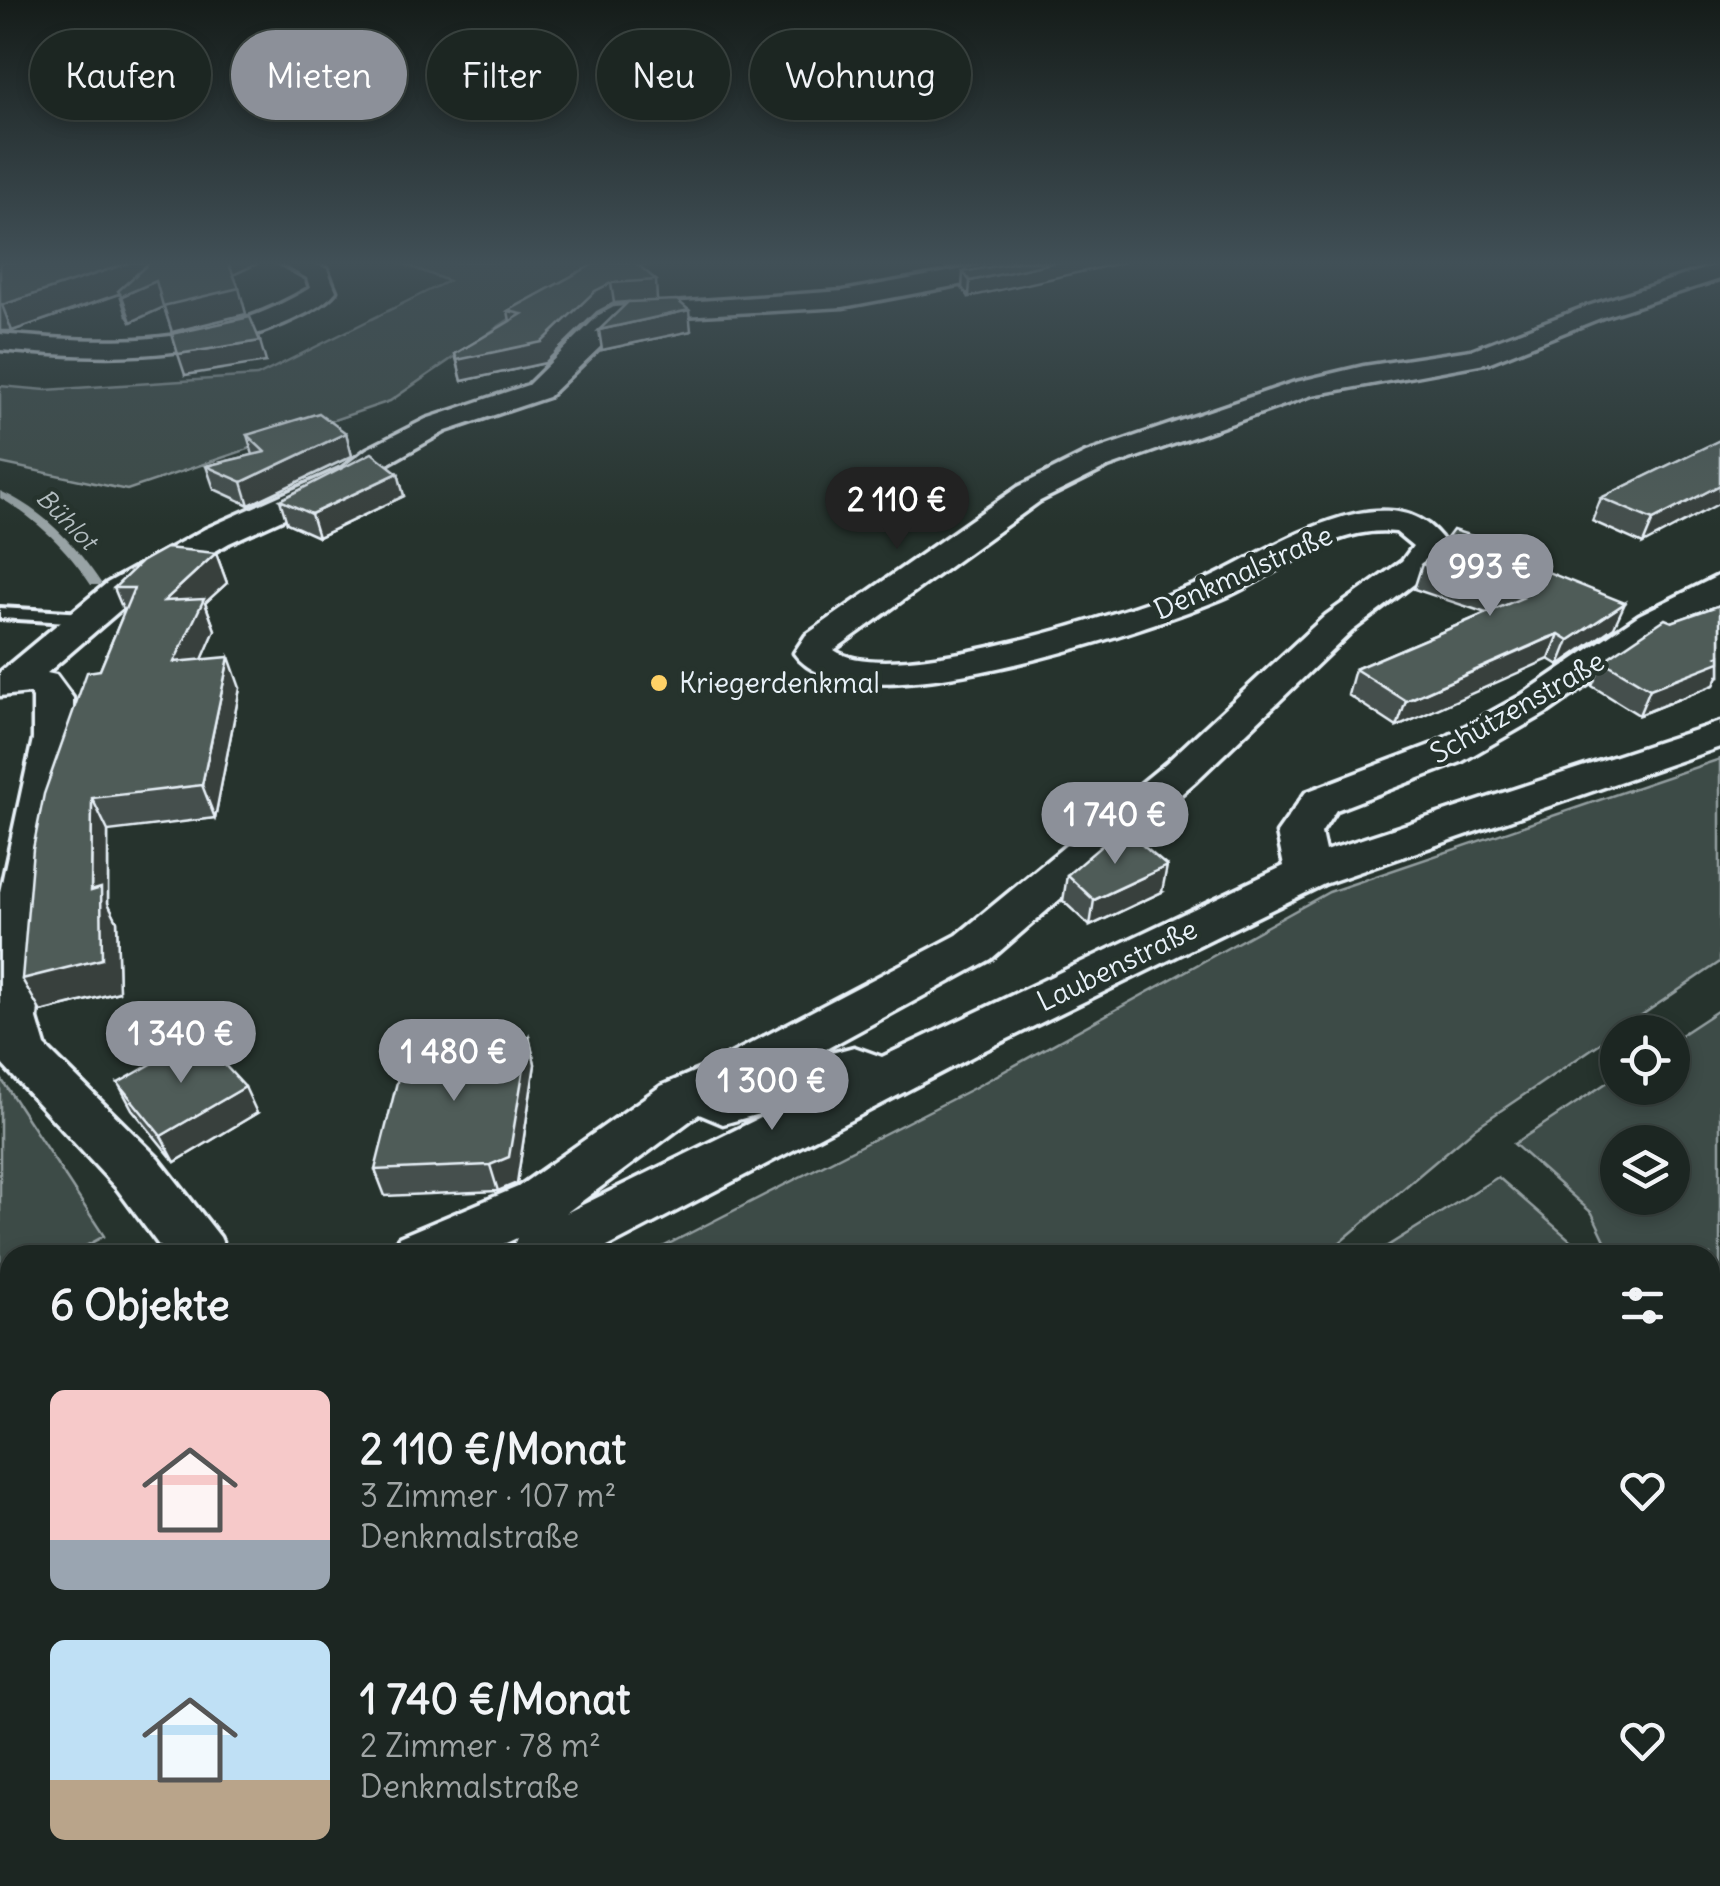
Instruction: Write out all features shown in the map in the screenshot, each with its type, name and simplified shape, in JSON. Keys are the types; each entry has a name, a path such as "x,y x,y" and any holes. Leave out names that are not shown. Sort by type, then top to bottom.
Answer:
{"street":[{"path":"8,682 120,591 217,536 353,475 378,456 436,425 538,391 579,350"},
{"name":"Denkmalstraße","path":"443,1245 538,1203 680,1100 728,1079 974,947 1182,772 1339,623 1414,568 1430,546 1414,527 1393,522 1332,531 1212,590 1155,612 1057,644 975,662 887,672 836,670 816,659 813,653 819,643 1029,494 1097,460 1302,389 1364,374 1447,364 1496,350"},
{"name":"Schützenstraße","path":"1308,873 1299,833 1321,801 1447,753 1534,704 1652,623 1704,600 1720,586"},
{"path":"8,682 42,684 53,698 53,739 24,881 14,970 12,1019 22,1055 138,1174 191,1245"},
{"name":"Laubenstraße","path":"558,1245 1308,873 1720,734"},
{"path":"680,1100 710,1106 854,1067 886,1079"}],"lane":[{"path":"0,612 86,618"}],"shaded area":[{"path":"309,350 464,350 390,401 127,490 0,463 0,386 46,390 257,376"},
{"path":"1720,759 1720,962 1642,1015 1600,1015 1600,1043 1475,1128 1337,1245 667,1245 972,1089 1329,892"},
{"path":"1720,1009 1720,1245 1607,1245 1592,1213 1514,1144 1600,1087 1600,1105 1690,1105 1690,1029"},
{"path":"0,1077 104,1236 87,1245 0,1245"},
{"path":"1498,1177 1576,1245 1389,1245"}],"building":[{"path":"462,350 504,350 457,360 455,354"},
{"path":"319,413 346,433 242,482 206,466 265,452 247,435"},
{"path":"1720,440 1720,485 1653,520 1601,498"},
{"path":"372,453 398,473 311,514 280,500"},
{"path":"1453,530 1504,546 1498,552 1625,603 1569,640 1559,634 1548,638 1406,701 1355,669 1522,598 1422,564"},
{"path":"166,548 216,553 164,601 204,599 174,662 229,657 202,785 92,798 91,891 101,888 102,959 22,979 33,849 44,794 87,672 100,670 134,588 114,588 141,562"},
{"path":"1720,605 1720,662 1650,689 1603,661 1665,619 1672,622"},
{"path":"1128,833 1167,866 1094,900 1067,875 1101,846"},
{"path":"199,1037 245,1087 161,1136 118,1083"},
{"path":"529,1037 509,1157 490,1165 375,1170 407,1042"}],"waterway":[{"name":"Bühlot","path":"0,494 54,532 95,583"}],"place":[{"name":"Kriegerdenkmal","path":"659,683"}]}
